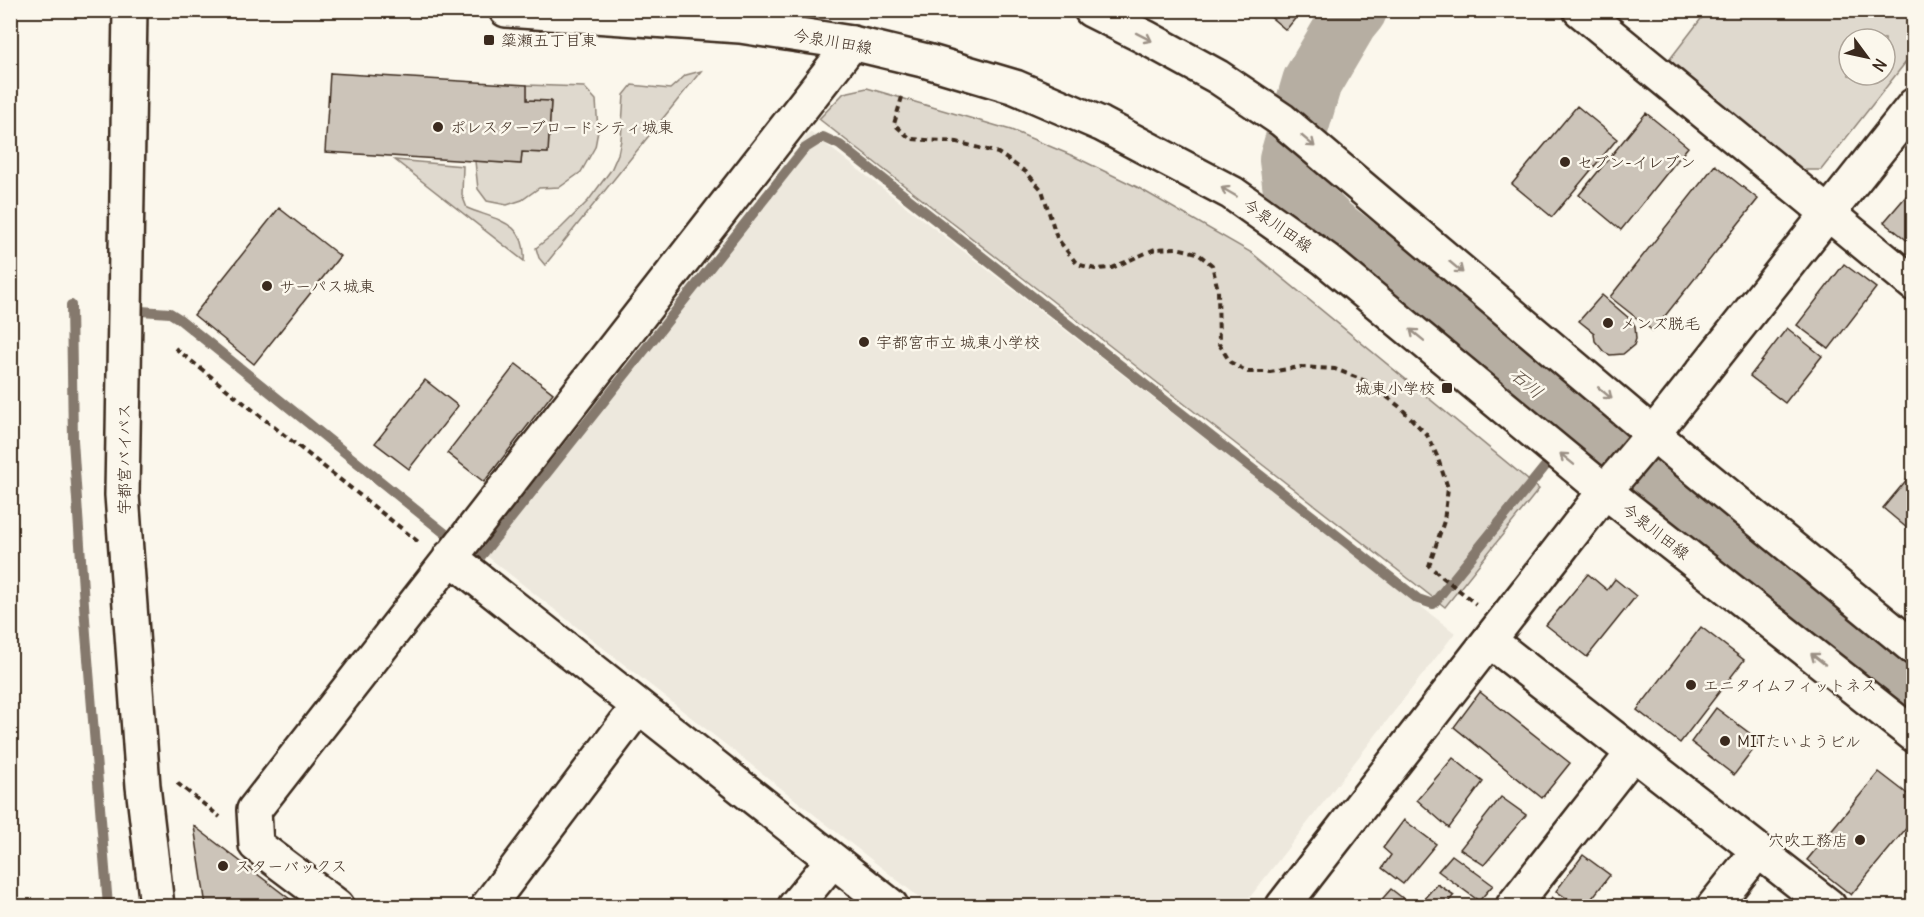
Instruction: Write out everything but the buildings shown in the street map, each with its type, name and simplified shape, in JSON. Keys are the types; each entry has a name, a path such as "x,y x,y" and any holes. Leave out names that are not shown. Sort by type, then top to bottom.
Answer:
{"main road":[{"name":"宇都宮バイパス","path":"130,10 122,495 143,786 157,906"},
{"name":"今泉川田線","path":"506,10 740,26 852,43 927,61 1015,87 1101,124 1232,193 1325,259 1605,491 1914,735"},
{"path":"1091,10 1218,77 1282,120 1653,434 1914,648"},
{"path":"1580,10 1914,284"},
{"path":"337,906 256,845 254,810 852,43"},
{"path":"1283,906 1605,491 1653,434 1914,105"},
{"path":"447,560 891,906"},
{"path":"1490,641 1829,906"},
{"path":"488,906 638,707"},
{"path":"1513,906 1633,753"},
{"path":"1714,906 1758,851"},
{"path":"795,906 832,860"}],"path":[{"path":"902,97 894,124 911,139 957,142 998,153 1026,172 1042,190 1057,238 1077,264 1095,269 1112,268 1155,249 1177,248 1197,253 1212,265 1218,290 1219,344 1230,362 1248,372 1270,372 1300,367 1335,369 1368,382 1400,407 1427,435 1448,488 1444,521 1429,566 1456,588"},
{"path":"175,348 447,560"},
{"path":"177,783 256,845"}],"shaded area":[{"path":"1707,11 1913,11 1913,53 1897,73 1897,27 1837,27 1837,87 1886,87 1821,170 1798,170 1667,63"},
{"path":"701,71 545,265 539,258 536,248 561,228 588,201 611,170 621,140 624,95 632,85 670,89 686,75"},
{"path":"527,85 584,87 596,100 598,131 595,147 581,172 560,187 539,188 522,200 507,205 487,201 478,189 475,161 521,164 522,152 548,153 551,102 527,100"},
{"path":"867,88 1011,130 1073,156 1137,187 1252,253 1539,489 1445,607 819,119 844,93"},
{"name":"宇都宮市立 城東小学校","path":"810,132 1455,633 1243,906 930,906 483,553"},
{"path":"395,160 463,166 462,195 467,208 498,219 515,230 524,248 524,261"}],"waterway":[{"name":"石川","path":"1357,10 1348,21 1312,82 1289,160 1293,191 1329,226 1455,323 1914,702"},
{"path":"141,311 170,313 178,318 478,560 804,149 823,137 840,145 1418,599 1433,604 1578,426"},
{"path":"71,305 73,440 108,906"}],"place":[{"name":"簗瀬五丁目東","path":"489,40"},
{"name":"ポレスターブロードシティ城東","path":"438,127"},
{"name":"セブン-イレブン","path":"1565,162"},
{"name":"サーパス城東","path":"267,286"},
{"name":"メンズ脱毛","path":"1608,323"},
{"name":"宇都宮市立 城東小学校","path":"864,342"},
{"name":"城東小学校","path":"1447,388"},
{"name":"エニタイムフィットネス","path":"1691,685"},
{"name":"MITたいようビル","path":"1725,741"},
{"name":"穴吹工務店","path":"1860,840"},
{"name":"スターバックス","path":"223,866"}]}
